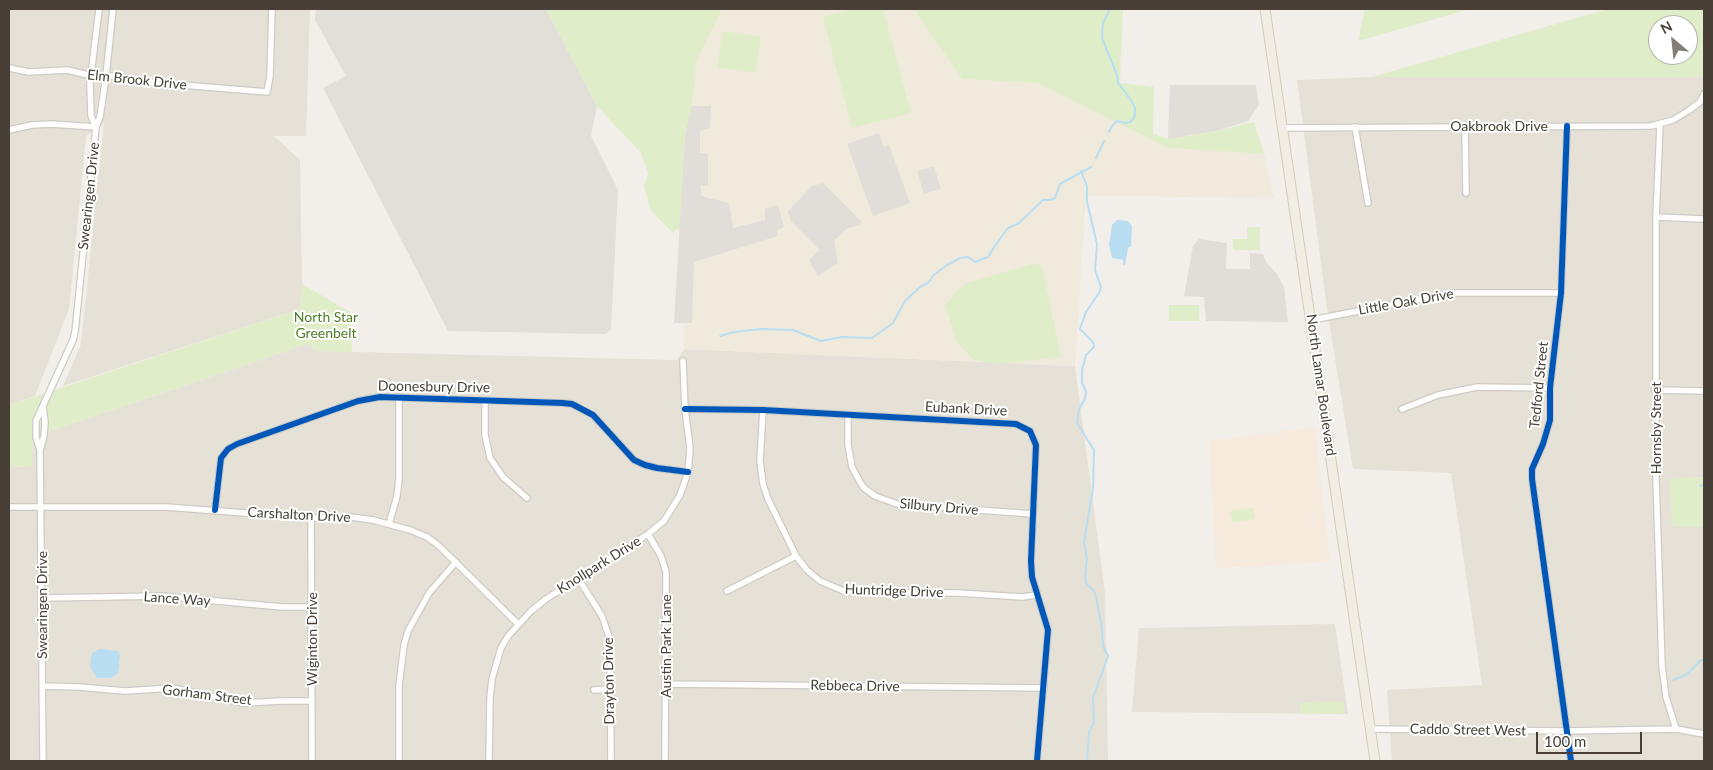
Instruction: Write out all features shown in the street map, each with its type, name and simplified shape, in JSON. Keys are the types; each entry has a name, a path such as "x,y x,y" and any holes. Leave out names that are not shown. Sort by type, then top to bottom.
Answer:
{"main road":[{"name":"North Lamar Boulevard","path":"1266,9 1375,761"}],"street":[{"name":"Swearingen Drive","path":"96,127 91,116 90,83 99,9"},
{"name":"Swearingen Drive","path":"43,761 42,507 40,450 36,437 36,427 75,332 96,127 100,117 106,76 113,9"},
{"name":"Elm Brook Drive","path":"9,68 29,72 67,70 92,76 106,76 146,82 267,92 270,76 272,9"},
{"name":"Oakbrook Drive","path":"1283,128 1660,125 1673,120 1702,103 1704,94"},
{"path":"9,130 32,125 51,124 96,127"},
{"name":"Hornsby Street","path":"1660,125 1656,217 1656,488 1662,666 1666,697 1676,729"},
{"name":"Tedford Street","path":"1567,126 1561,292 1550,388 1550,420 1543,444 1532,469 1532,479 1571,761"},
{"path":"1355,127 1368,203"},
{"path":"1465,127 1466,193"},
{"path":"1656,217 1704,219"},
{"name":"Little Oak Drive","path":"1312,320 1451,293 1561,292"},
{"name":"Knollpark Drive","path":"489,761 492,679 501,648 518,624 546,599 664,522 680,495 688,472 690,448 685,409 683,361"},
{"path":"1402,408 1438,395 1477,388 1550,388"},
{"path":"1655,390 1704,392"},
{"path":"389,524 397,496 399,479 398,397"},
{"name":"Doonesbury Drive","path":"215,510 221,458 228,449 237,444 364,400 375,398 398,397 572,404 587,411 600,421 634,460 657,468 688,472"},
{"path":"485,401 485,435 490,458 503,477 527,498"},
{"name":"Swearingen Drive","path":"40,450 46,422 44,407"},
{"name":"Eubank Drive","path":"685,409 763,410 1016,424 1027,428 1036,444 1032,577 1048,630 1037,761"},
{"name":"Huntridge Drive","path":"763,410 760,461 763,484 768,499 796,556 807,570 820,581 846,592 958,593 1022,598 1037,595"},
{"name":"Silbury Drive","path":"848,416 848,445 852,467 860,482 875,496 897,504 1033,514"},
{"name":"Carshalton Drive","path":"9,507 166,507 311,518 351,517 373,520 427,537 456,562 518,624"},
{"name":"Wiginton Drive","path":"311,518 312,761"},
{"name":"Austin Park Lane","path":"648,534 661,556 666,572 665,761"},
{"path":"727,591 796,556"},
{"path":"399,761 399,685 404,645 408,631 429,593 456,562"},
{"name":"Drayton Drive","path":"578,578 602,616 610,640 611,761"},
{"name":"Lance Way","path":"42,598 163,596 282,607 312,607"},
{"name":"Rebbeca Drive","path":"666,684 1044,688"},
{"name":"Gorham Street","path":"42,686 79,687 125,692 172,688 244,703 281,700 312,701"},
{"path":"594,690 609,689"},
{"name":"Caddo Street West","path":"1371,729 1676,729 1704,734"}],"shaded area":[{"path":"9,9 310,9 306,136 274,136 300,160 302,284 300,309 63,386 81,344 104,123 86,136 69,309 35,396 9,405"},
{"path":"316,9 546,9 597,106 591,136 618,190 611,329 606,334 448,331 323,88 346,76 315,20"},
{"path":"687,9 914,9 962,79 1037,83 1169,148 1264,154 1274,198 1086,196 1075,366 684,349"},
{"path":"1371,77 1704,77 1704,477 1670,479 1673,527 1704,527 1704,761 1392,761 1387,690 1482,685 1451,473 1353,469 1327,309 1297,80"},
{"path":"1170,85 1256,85 1259,105 1248,121 1216,131 1168,139"},
{"path":"692,106 711,106 710,128 700,131 700,153 708,154 708,186 701,186 701,196 729,203 733,228 765,220 765,209 778,205 784,227 777,230 778,236 694,262 692,323 674,323 685,135"},
{"path":"879,133 884,147 889,145 910,203 873,216 847,144"},
{"path":"934,166 941,189 924,194 917,171"},
{"path":"823,183 862,222 860,225 846,229 834,241 838,263 818,276 809,260 820,250 790,220 788,211 812,186"},
{"path":"1199,239 1227,243 1226,269 1250,269 1250,253 1263,254 1266,262 1277,274 1284,287 1288,322 1206,321 1204,297 1184,296 1193,246"},
{"path":"310,343 314,351 677,360 684,349 1075,366 1105,593 1108,761 9,761 9,467 32,466 33,437"},
{"path":"1315,427 1330,562 1216,568 1209,441"},
{"path":"1335,624 1348,714 1132,712 1139,628"}],"green space":[{"path":"546,9 722,9 696,62 692,106 685,135 680,229 672,232 651,211 644,186 648,173 641,153 597,106"},
{"path":"852,9 883,9 911,113 852,128 823,17"},
{"path":"914,9 1123,9 1120,83 1154,87 1153,134 1169,139 1254,122 1264,154 1169,148 1037,83 962,79"},
{"path":"1365,9 1470,9 1358,41"},
{"path":"1608,9 1704,9 1704,77 1371,77"},
{"path":"723,31 761,37 755,73 717,67"},
{"path":"1247,227 1260,227 1260,250 1233,250 1233,239 1247,239"},
{"path":"1035,263 1042,266 1061,357 996,364 974,360 957,342 945,305 964,284"},
{"name":"North Star Greenbelt","path":"302,284 350,312 352,352 314,351 310,343 33,437 32,466 9,467 9,405 300,309"},
{"path":"1169,305 1199,305 1199,321 1169,321"},
{"path":"1704,477 1704,527 1673,527 1670,479"},
{"path":"1253,508 1255,519 1232,522 1230,511"},
{"path":"1343,701 1344,713 1300,714 1300,703"}],"water":[{"path":"1117,220 1128,221 1132,226 1131,246 1128,248 1125,265 1123,265 1123,260 1112,258 1109,245 1112,225"},
{"path":"100,649 117,651 120,655 118,673 111,678 97,678 90,666 92,653"}],"waterway":[{"path":"1109,132 1117,121 1130,122 1135,114 1135,108 1131,100 1118,83 1117,75 1102,38 1103,23 1110,9"},
{"path":"1096,158 1104,141"},
{"path":"720,336 734,332 761,329 793,330 821,341 842,337 872,338 893,323 905,301 920,287 928,283 934,275 960,258 968,257 975,262 988,257 1008,228 1019,223 1043,200 1055,198 1060,184 1091,167"},
{"path":"1081,171 1087,186 1087,202 1097,244 1095,270 1101,287 1086,312 1080,329 1093,342 1094,347 1086,355 1082,370 1082,383 1086,392 1079,410 1077,423 1094,450 1093,488 1084,542 1087,559 1085,576 1086,583 1094,591 1096,597 1102,628 1103,646 1108,656 1093,698 1094,723 1089,732 1087,761"},
{"path":"1700,486 1704,485"},
{"path":"1673,680 1686,675 1701,660 1704,660"}],"cycle path":[{"path":"1567,126 1561,293 1550,388 1550,420 1543,444 1532,469 1532,479 1571,761"},
{"path":"215,510 221,458 228,449 237,444 358,401 380,397 572,404 593,415 634,460 657,468 688,472"},
{"path":"685,409 763,410 1016,424 1030,431 1036,445 1032,577 1048,630 1037,761"}]}
